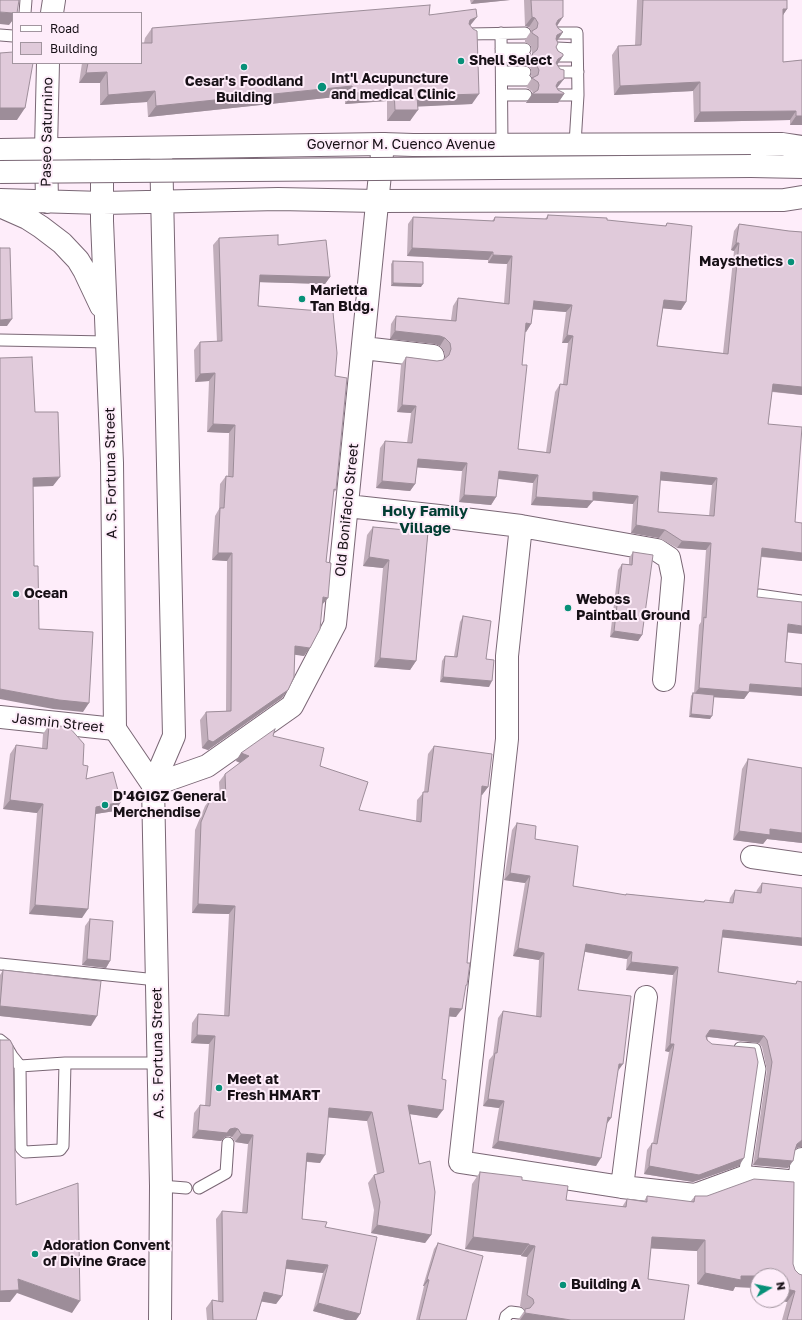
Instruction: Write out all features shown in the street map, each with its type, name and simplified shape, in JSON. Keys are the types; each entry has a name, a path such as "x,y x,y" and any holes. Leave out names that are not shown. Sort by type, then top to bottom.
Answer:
{"main road":[{"path":"52,12 54,0"},
{"name":"Paseo Saturnino","path":"47,202 46,149 48,64"},
{"name":"Governor M. Cuenco Avenue","path":"0,150 383,144 413,146 502,144 782,144 802,146"},
{"name":"Old Bonifacio Street","path":"154,785 207,766 292,706 335,624 364,348 383,144"},
{"path":"278,145 269,156 265,172 269,188 278,199"},
{"name":"A. S. Fortuna Street","path":"160,1320 161,1186 154,785 174,736 161,148"},
{"name":"A. S. Fortuna Street","path":"101,149 112,463 115,729"},
{"name":"Governor M. Cuenco Avenue","path":"0,172 751,166 802,167"},
{"path":"0,200 102,203 278,199 377,201 776,200 802,197"},
{"path":"0,206 27,218 41,227 62,243 78,260 96,293 106,319"},
{"path":"364,348 433,356"},
{"path":"347,506 521,526 657,550 669,558 674,577 664,680"},
{"path":"521,526 507,656 507,739 460,1162 622,1187 695,1195 744,1177 801,1171 798,1275"},
{"name":"Jasmin Street","path":"0,717 53,724 115,729"},
{"path":"115,729 154,785"},
{"path":"752,856 802,864"},
{"path":"622,1187 646,997"}],"lane":[{"path":"25,12 26,0"},
{"path":"502,33 502,144"},
{"path":"469,34 525,33"},
{"path":"557,33 577,33 578,95 575,144"},
{"path":"0,35 12,36"},
{"path":"557,52 577,52"},
{"path":"501,53 525,53"},
{"path":"557,72 578,72"},
{"path":"502,76 526,76"},
{"path":"502,95 526,95"},
{"path":"558,95 578,95"},
{"path":"0,340 107,342"},
{"path":"759,596 802,601"},
{"path":"0,964 157,980"},
{"path":"0,1040 5,1044 20,1066 21,1148 25,1152 60,1150 64,1142 65,1063"},
{"path":"732,1047 755,1049 760,1069 744,1177"},
{"path":"20,1066 65,1063 159,1063"},
{"path":"199,1188 226,1173 228,1143"},
{"path":"161,1186 186,1188"},
{"path":"505,1320 506,1316 511,1312 519,1313"}],"building":[{"path":"0,0 19,0 17,12 0,12"},
{"path":"531,0 563,0 563,17 558,20 556,24 563,32 557,35 556,39 558,43 556,47 558,51 563,54 563,56 558,59 556,63 560,69 564,70 564,79 558,82 556,86 558,90 564,94 532,94 538,90 538,82 532,78 538,75 539,70 537,66 538,60 532,54 538,47 538,37 532,33 532,31 537,28 538,23 535,18 532,17"},
{"path":"643,0 787,0 787,9 783,9 783,62 802,60 802,116 796,116 796,111 700,112 700,82 620,86 618,46 641,45"},
{"path":"430,5 429,15 476,9 477,17 470,20 469,24 477,31 479,94 417,96 418,110 395,110 394,91 353,93 352,86 156,106 155,91 108,95 107,72 86,73 88,64 142,64 142,43 152,43 152,28"},
{"path":"12,52 12,64 33,64 25,108 0,108 0,53"},
{"path":"548,215 607,218 607,220 666,226 667,223 692,226 686,302 664,300 657,346 728,354 739,243 736,243 739,224 802,232 802,387 773,384 768,424 802,427 795,522 802,523 802,553 762,548 757,597 802,602 802,626 788,624 785,662 802,664 802,688 750,684 749,692 699,688 704,617 706,618 711,543 682,541 665,530 636,525 638,496 593,492 593,501 536,497 538,475 499,471 496,497 464,495 467,463 418,459 415,484 382,481 385,441 412,443 416,406 402,405 406,357 437,361 443,360 449,355 451,349 450,343 445,338 440,336 395,331 396,316 456,321 458,298 509,304 512,256 493,255 493,252 412,248 413,217 494,221 495,217 547,219","holes":["534,301 572,305 567,335 573,336 567,385 560,384 550,453 518,449 527,365 522,365 526,323 531,324","661,472 717,478 714,516 658,512"]},
{"path":"278,235 278,245 326,240 330,277 260,275 258,306 333,312 337,353 335,376 347,378 336,490 334,489 326,562 331,563 328,598 323,597 320,629 310,648 295,646 294,677 288,690 213,742 208,740 206,712 231,711 232,553 218,553 220,508 224,508 226,476 233,477 235,425 213,424 215,373 200,374 200,342 222,341 219,238"},
{"path":"0,248 10,248 12,319 0,320"},
{"path":"393,261 423,262 423,284 393,283"},
{"path":"32,357 35,412 58,412 60,477 33,478 34,566 38,566 39,629 93,632 89,703 59,700 0,689 0,358"},
{"path":"373,527 428,532 416,661 380,658 389,560 369,557"},
{"path":"633,552 653,555 642,635 614,631 622,564 632,565"},
{"path":"463,616 491,621 486,659 494,660 492,681 443,677 445,656 457,657"},
{"path":"693,693 714,695 712,716 691,714"},
{"path":"49,725 69,727 84,744 83,765 88,766 86,779 113,772 121,802 96,807 88,909 35,905 43,804 10,800 16,745 47,749"},
{"path":"275,729 273,736 324,748 320,766 368,782 359,810 421,822 423,792 428,792 434,746 492,754 488,787 482,786 467,963 470,963 467,985 462,1009 450,1008 442,1079 446,1080 443,1110 408,1105 419,1164 430,1161 435,1192 431,1235 377,1225 380,1202 374,1175 384,1172 372,1112 329,1108 325,1155 307,1153 302,1219 327,1222 325,1227 377,1237 360,1314 318,1303 328,1265 287,1260 282,1296 264,1292 256,1320 213,1320 212,1300 223,1302 222,1211 247,1213 253,1135 241,1134 238,1129 235,1128 230,1129 227,1133 198,1130 200,1105 210,1106 215,1036 197,1035 198,1014 229,1016 235,906 198,904 201,822 211,798 226,799 225,774 249,756 241,753"},
{"path":"748,759 802,768 802,833 770,829 770,835 739,831"},
{"path":"517,823 536,826 535,839 578,846 573,886 626,895 733,903 735,890 761,893 762,883 802,888 802,938 723,930 718,972 796,984 797,981 802,982 802,1140 797,1144 793,1161 758,1158 772,1062 767,1040 764,1036 710,1030 706,1036 707,1040 712,1044 755,1048 758,1062 744,1158 699,1175 649,1166 652,1143 657,1144 674,1044 670,1044 678,967 631,962 632,952 586,944 578,990 631,996 623,1064 619,1064 611,1118 608,1117 601,1158 498,1141 504,1101 488,1099 503,1011 541,1017 544,953 518,948 530,876 510,873"},
{"path":"90,919 113,921 110,961 87,959"},
{"path":"3,970 101,981 97,1016 0,1006"},
{"path":"0,1040 10,1040 13,1046 16,1205 78,1183 80,1301 18,1279 19,1290 0,1291"},
{"path":"480,1172 522,1177 522,1180 568,1186 566,1200 626,1207 627,1199 647,1202 647,1196 694,1202 695,1196 707,1196 754,1179 794,1182 793,1264 795,1270 802,1275 802,1320 787,1320 795,1291 790,1290 790,1268 750,1268 750,1276 741,1276 741,1280 705,1273 705,1240 652,1237 648,1279 689,1285 684,1320 571,1320 525,1313 525,1309 530,1308 534,1303 533,1299 527,1295 535,1246 473,1237"},
{"path":"438,1243 483,1256 466,1320 419,1320 429,1280 427,1279"}],"place":[{"name":"Shell Select","path":"461,61"},
{"name":"Cesar's Foodland Building","path":"244,67"},
{"name":"Int'l Acupuncture and medical Clinic","path":"322,87"},
{"name":"Maysthetics","path":"791,262"},
{"name":"Marietta Tan Bldg.","path":"302,299"},
{"name":"Ocean","path":"16,594"},
{"name":"Weboss Paintball Ground","path":"568,608"},
{"name":"D'4GIGZ General Merchendise","path":"105,805"},
{"name":"Meet at Fresh HMART","path":"219,1088"},
{"name":"Adoration Convent of Divine Grace","path":"35,1254"},
{"name":"Building A","path":"563,1285"}],"district":[{"name":"Holy Family Village","path":"425,520"}]}
